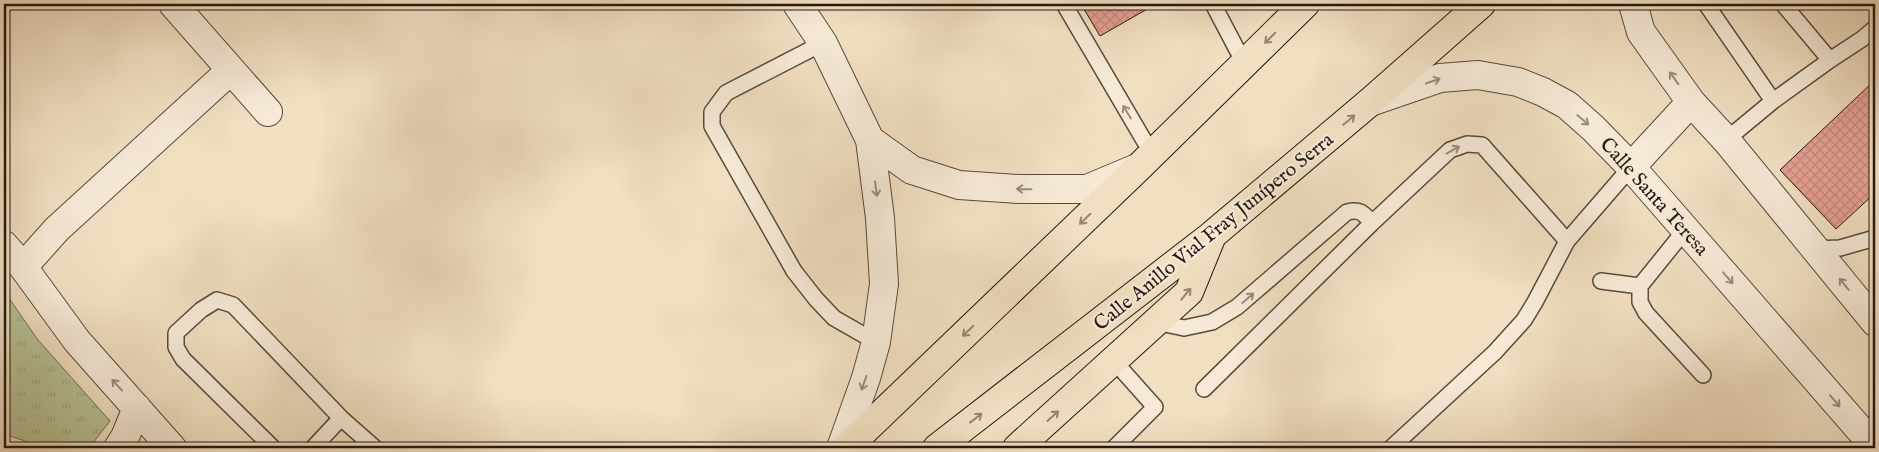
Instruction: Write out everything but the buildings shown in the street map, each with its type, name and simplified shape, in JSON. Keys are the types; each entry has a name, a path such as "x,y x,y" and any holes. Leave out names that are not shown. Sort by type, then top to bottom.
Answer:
{"highway":[{"path":"846,448 1304,4"},
{"name":"Calle Anillo Vial Fray Junípero Serra","path":"937,448 1211,236 1370,102 1481,4"},
{"path":"1017,448 1189,292 1211,236"}],"street":[{"path":"173,4 268,112"},
{"path":"797,4 823,43 870,140 880,218 884,284 876,342 866,378 841,448"},
{"path":"1633,4 1642,32 1691,102 1726,140 1875,322"},
{"path":"23,267 57,229 232,70"},
{"name":"Calle Santa Teresa","path":"1370,102 1440,78 1478,75 1518,82 1543,92 1567,106 1593,128 1631,167 1875,447"},
{"path":"1631,167 1691,102"},
{"path":"870,140 912,170 959,186 1020,189 1087,189 1145,160"},
{"path":"4,245 23,267 77,341 172,448"},
{"path":"118,448 125,437 137,408"}],"lane":[{"path":"1064,4 1145,160"},
{"path":"1213,4 1244,63"},
{"path":"1706,4 1773,101"},
{"path":"1783,4 1830,60"},
{"path":"1726,140 1773,101 1875,28"},
{"path":"823,43 726,93 712,112 712,126 794,271 834,318 876,342"},
{"path":"1204,389 1372,222 1450,150 1466,144 1482,145 1567,241"},
{"path":"1391,448 1495,352 1524,320 1567,241 1631,167"},
{"path":"1156,322 1184,328 1212,322 1237,307 1347,212 1355,210 1362,212 1372,222"},
{"path":"1686,229 1640,286 1640,302 1646,313 1703,375"},
{"path":"1815,249 1840,248 1875,238"},
{"path":"1601,281 1640,286"},
{"path":"273,448 183,359 176,346 176,333 201,310 217,300 233,305 341,418 375,448"},
{"path":"1114,361 1155,407 1114,448"},
{"path":"313,448 341,418"}],"green space":[{"path":"4,291 38,340 110,421 89,448 46,448 4,434"}]}
